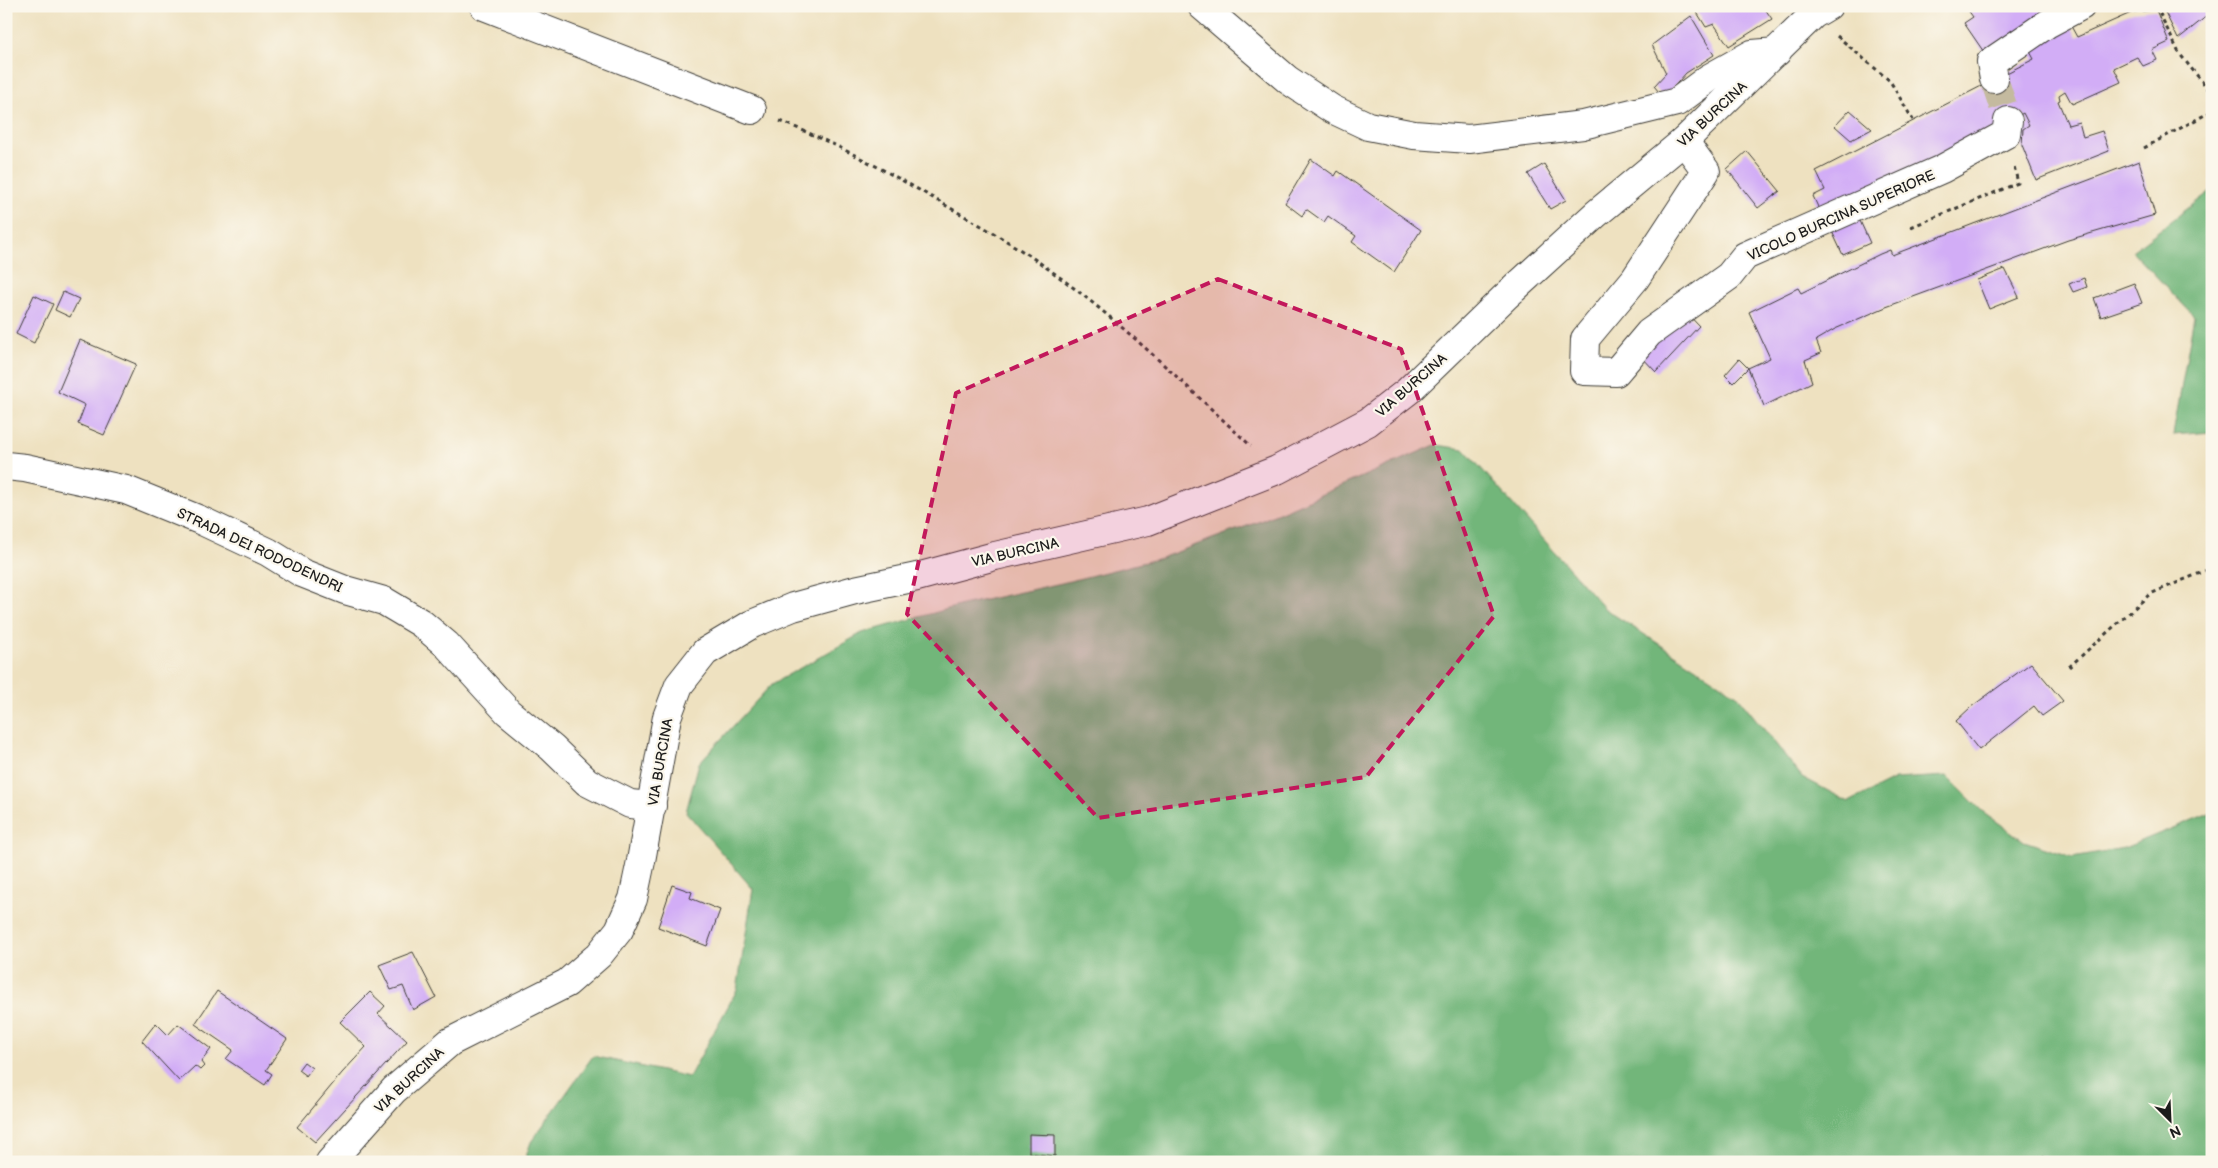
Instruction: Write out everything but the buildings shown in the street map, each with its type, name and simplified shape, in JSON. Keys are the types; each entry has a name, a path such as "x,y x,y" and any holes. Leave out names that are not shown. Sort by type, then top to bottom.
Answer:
{"street":[{"path":"484,6 752,110"},
{"path":"1202,6 1288,80 1332,109 1368,126 1414,135 1469,139 1583,125 1677,102 1708,78 1752,54 1777,52"},
{"path":"1994,79 1991,62 2047,24 2082,6"},
{"name":"VIA BURCINA","path":"330,1162 394,1090 450,1042 567,983 599,955 619,930 633,899 652,806 667,717 679,685 704,652 752,624 793,607 995,556 1148,521 1277,470 1368,422 1408,391 1596,214 1684,142 1820,11"},
{"name":"VICOLO BURCINA SUPERIORE","path":"1684,142 1706,172 1635,279 1585,339 1584,372 1616,372 1649,333 1729,276 1745,256 1942,169 2007,128"},
{"name":"STRADA DEI RODODENDRI","path":"6,466 25,468 126,490 200,520 268,552 302,573 345,590 384,600 421,623 447,645 508,712 552,748 587,782 630,804 652,806"}],"path":[{"path":"2156,6 2178,53 2212,94"},
{"path":"1820,11 1890,81 1913,120"},
{"path":"752,110 823,138 995,234 1057,275 1145,348 1277,470"},
{"path":"2144,148 2212,111"},
{"path":"1911,227 2018,183 2007,128"},
{"path":"2069,667 2150,594 2212,568"}],"highlighted area":[{"path":"1218,279 1401,349 1494,616 1366,777 1098,818 907,614 956,393"}],"green space":[{"path":"2212,190 2212,432 2173,435 2194,316 2132,251"},
{"path":"1435,445 1464,449 1605,609 1736,694 1802,777 1849,802 1895,779 1947,776 1982,811 2024,841 2073,857 2124,848 2212,812 2212,1162 524,1162 531,1142 593,1056 689,1077 737,990 753,889 686,812 699,763 772,684 862,633 962,605 1062,583 1161,558 1258,522"}],"tunnel":[{"path":"1994,79 2008,121"}]}
